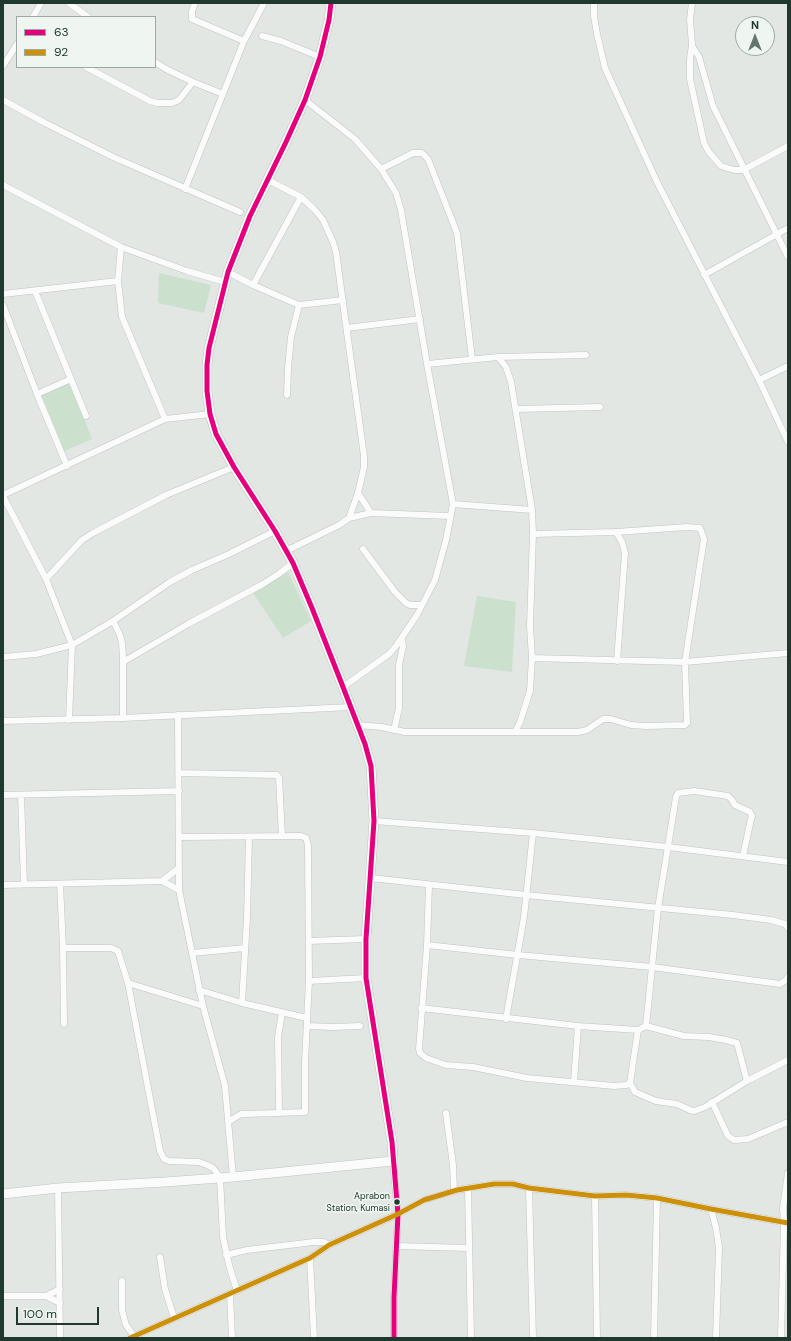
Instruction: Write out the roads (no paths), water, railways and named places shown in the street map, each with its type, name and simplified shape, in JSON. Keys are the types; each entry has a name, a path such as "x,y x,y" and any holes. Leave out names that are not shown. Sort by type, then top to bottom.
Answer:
{"street":[{"path":"34,16 41,3"},
{"path":"69,3 87,16"},
{"path":"195,3 192,11 192,19 244,41"},
{"path":"185,189 244,41 264,3"},
{"path":"331,3 329,20 320,57 305,100 250,216 228,272 209,348 207,385 210,414 216,434 234,467 275,531 293,563 351,707 365,744 371,766 374,821 366,939 366,978 392,1142 398,1214 394,1297 394,1338"},
{"path":"594,3 594,16 597,34 606,68 657,182 759,380 788,442"},
{"path":"692,3 690,19 692,45 690,79 704,143 709,152 721,166 734,170 745,169 788,146"},
{"path":"262,36 320,57"},
{"path":"692,45 699,57 714,106 788,257"},
{"path":"3,66 16,46"},
{"path":"156,63 193,82 223,94"},
{"path":"88,68 150,101 157,103 172,103 179,100 193,82"},
{"path":"3,100 44,123 113,157 240,212"},
{"path":"305,100 354,139 381,169 396,193 401,210 427,364 453,504 446,540 437,572 422,605 402,638 389,654 343,687"},
{"path":"381,169 412,153 422,153 428,159 457,233 472,359"},
{"path":"268,180 301,197 315,210 323,220 336,252 364,456 364,467 358,493 349,518"},
{"path":"3,185 121,247 187,271 225,282"},
{"path":"253,285 301,197"},
{"path":"704,275 788,228"},
{"path":"121,247 118,281 122,317 165,419"},
{"path":"228,272 253,285 299,305 342,300"},
{"path":"3,294 118,281"},
{"path":"35,291 86,416"},
{"path":"3,305 37,394 67,466"},
{"path":"287,395 291,337 299,305"},
{"path":"347,328 420,319"},
{"path":"427,364 498,357 586,355"},
{"path":"498,357 506,367 511,382 532,510 533,534 530,626 532,658 530,691 520,722 515,732"},
{"path":"759,380 788,366"},
{"path":"37,394 71,379"},
{"path":"516,409 600,407"},
{"path":"69,720 72,645 46,579 3,496 165,419 210,414"},
{"path":"46,579 82,540 93,533 166,495 234,467"},
{"path":"358,493 372,513"},
{"path":"453,504 532,510"},
{"path":"286,551 339,525 349,518 372,513 450,516"},
{"path":"357,725 382,727 405,732 578,732 587,730 603,719 611,719 631,725 646,726 687,723 685,662 704,539 700,528 687,526 616,532 533,534"},
{"path":"3,658 36,654 72,645 113,621 170,582 275,531"},
{"path":"616,532 622,542 625,552 617,661"},
{"path":"363,549 395,592 406,603 410,605 422,605"},
{"path":"123,662 188,624 263,584 280,574 293,563"},
{"path":"113,621 120,635 122,644 123,718"},
{"path":"394,730 398,708 399,665 403,646 402,638"},
{"path":"532,658 685,662 788,653"},
{"path":"3,721 123,718 351,707"},
{"path":"178,715 179,890 203,1006 225,1086 234,1177"},
{"path":"520,722 529,732"},
{"path":"178,773 277,775 279,778 282,836"},
{"path":"3,795 179,791"},
{"path":"646,1026 658,908 676,797 678,793 694,792 728,796 735,805 750,812 752,816 743,856"},
{"path":"21,795 24,884"},
{"path":"374,821 668,847 788,862"},
{"path":"506,1019 518,955 533,834"},
{"path":"179,837 301,836 306,838 308,845 309,981 305,1062 305,1112 241,1114 228,1122"},
{"path":"242,1003 246,948 249,837"},
{"path":"162,881 179,868"},
{"path":"371,878 526,896 771,920 785,924 788,928"},
{"path":"3,885 162,881 179,890"},
{"path":"60,884 64,948 64,1024"},
{"path":"429,885 427,945 419,1048 420,1053 426,1058 446,1065 473,1067 527,1078 614,1086 626,1085 630,1082"},
{"path":"309,941 366,939"},
{"path":"427,945 652,967 780,984 788,977"},
{"path":"64,948 111,948 118,951 128,983 160,1151 164,1159 169,1162 199,1162 213,1168 220,1177 223,1237 226,1255 237,1291"},
{"path":"192,953 246,948"},
{"path":"309,981 366,978"},
{"path":"128,983 203,1006"},
{"path":"200,990 242,1003 308,1018"},
{"path":"422,1008 506,1019 578,1026 638,1030 646,1026 684,1036 709,1037 737,1043 747,1081"},
{"path":"279,1113 278,1037 282,1013"},
{"path":"307,1026 360,1026"},
{"path":"574,1082 578,1026"},
{"path":"638,1030 630,1082 635,1092 656,1100 677,1104 690,1110 699,1109 747,1081 788,1060"},
{"path":"712,1102 728,1136 734,1140 748,1139 788,1122"},
{"path":"446,1113 453,1165 454,1191"},
{"path":"3,1194 58,1188 234,1177 393,1161"},
{"path":"780,1338 786,1223 782,1208 788,1173"},
{"path":"122,1281 122,1310 132,1337 310,1258 329,1245 398,1214 424,1200 454,1191 494,1184 513,1184 529,1188 595,1196 626,1195 657,1198 786,1223"},
{"path":"58,1188 60,1338"},
{"path":"468,1188 471,1338"},
{"path":"529,1188 533,1338"},
{"path":"595,1196 597,1338"},
{"path":"654,1338 657,1198"},
{"path":"711,1209 719,1248 716,1338"},
{"path":"226,1255 247,1250 308,1243 321,1242 329,1245"},
{"path":"396,1246 469,1248"},
{"path":"160,1257 165,1289 174,1318"},
{"path":"310,1258 314,1338"},
{"path":"3,1296 46,1296 60,1289"},
{"path":"230,1294 232,1338"},
{"path":"46,1296 60,1303"}],"place":[{"name":"Aprabon Station, Kumasi","path":"397,1202"}]}
